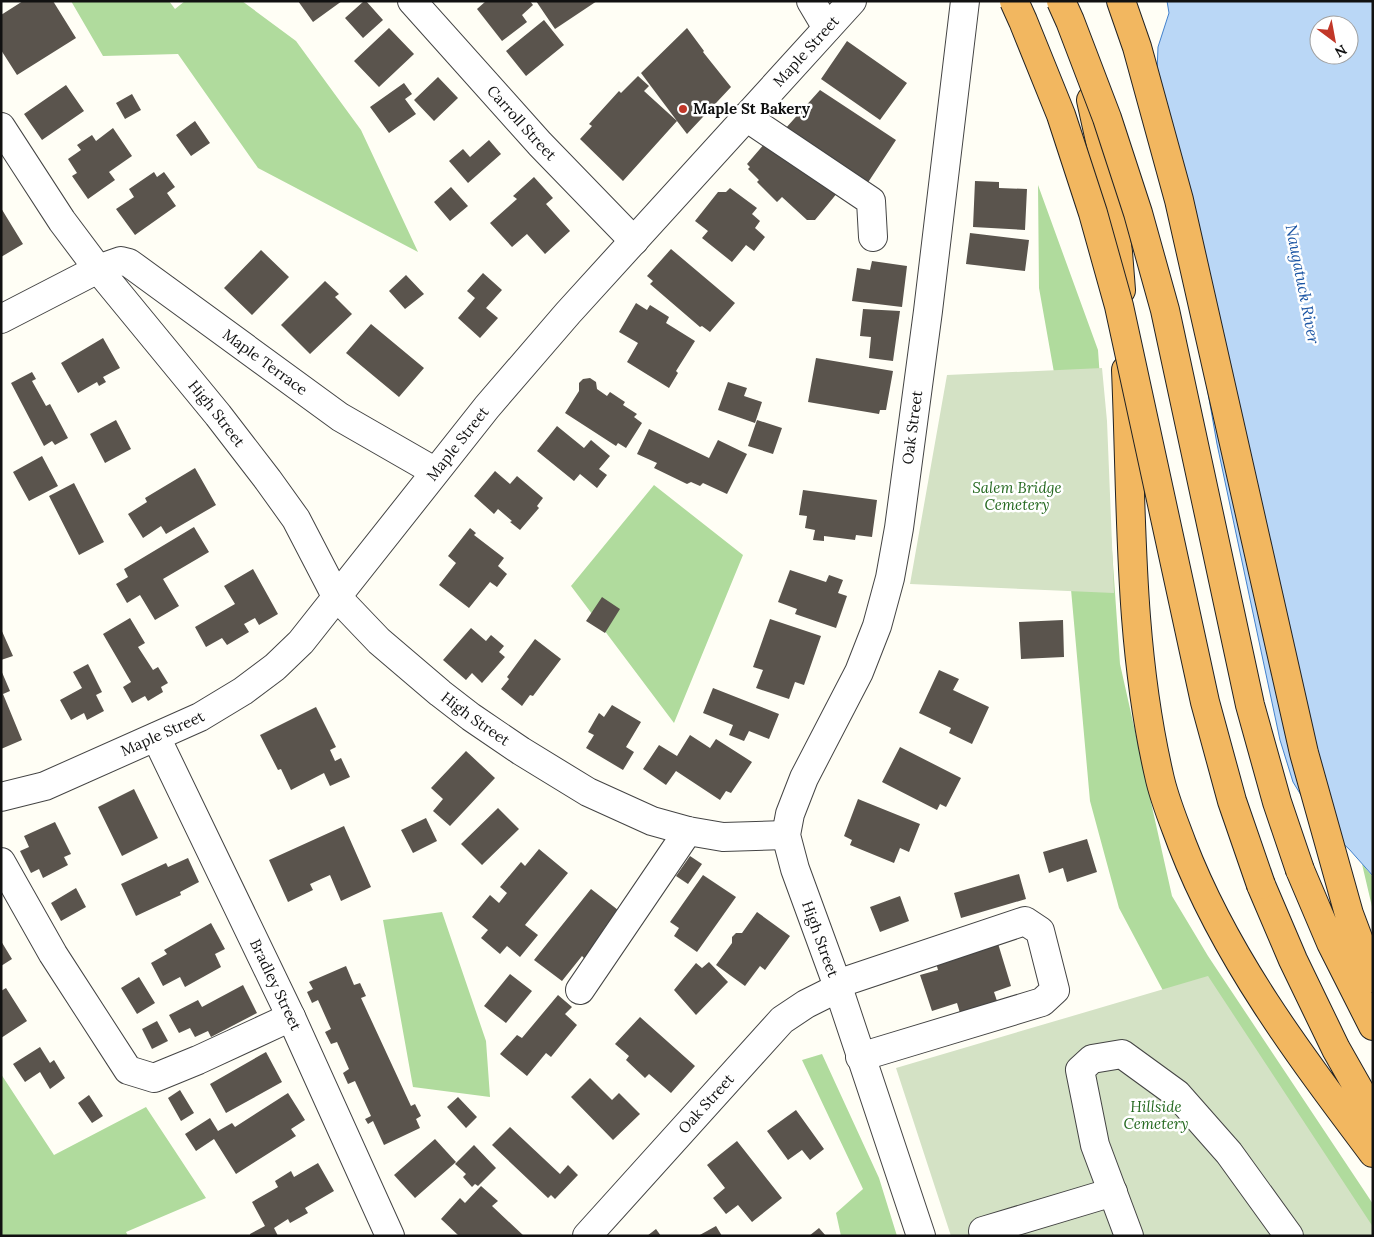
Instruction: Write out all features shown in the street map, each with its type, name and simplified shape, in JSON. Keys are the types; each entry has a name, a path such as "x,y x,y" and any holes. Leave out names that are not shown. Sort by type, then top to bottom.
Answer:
{"highway":[{"path":"1014,1 1061,115 1093,213 1119,306 1206,702 1232,800 1261,885 1301,978 1336,1050 1373,1114"},
{"path":"1061,1 1107,118 1138,213 1165,310 1250,705 1277,802 1300,870 1331,943 1373,1026"},
{"path":"1068,1 1108,177 1118,252 1126,378 1134,606 1140,668 1159,777 1194,873 1216,920 1245,973 1323,1087 1373,1154"},
{"path":"1120,1 1137,47 1179,200 1304,753 1349,914 1373,978"}],"street":[{"name":"Carroll Street","path":"412,1 540,144 634,241"},
{"path":"811,1 827,28"},
{"name":"Maple Street","path":"1,797 46,786 200,718 275,668 301,642 434,471 568,313 852,1"},
{"name":"Oak Street","path":"786,835 790,814 804,778 859,672 877,626 890,578 899,528 928,311 965,1"},
{"path":"746,117 871,201 872,237"},
{"name":"High Street","path":"1,127 62,221 118,295 218,415 296,519 336,596 379,641 440,693 522,751 588,792 652,821 688,830 723,837 786,835 795,869 837,986 921,1236"},
{"name":"Maple Terrace","path":"1,319 98,268 121,261 129,263 340,417 434,471"},
{"name":"Bradley Street","path":"156,737 291,1017 390,1236"},
{"path":"580,990 688,830"},
{"path":"1,862 53,954 128,1070 154,1078 291,1017"},
{"name":"Oak Street","path":"587,1236 782,1020 837,986 1025,921 1040,931 1055,990 1042,1002 860,1057"},
{"path":"1129,1236 1095,1145 1080,1070 1092,1060 1122,1054 1177,1094 1229,1153 1289,1236"},
{"path":"983,1230 1113,1192"}],"green space":[{"path":"71,1 169,1 175,9 185,1 242,1 296,41 361,130 418,252 258,168 178,54 103,56"},
{"path":"1038,185 1098,350 1120,664 1172,896 1208,956 1373,1204 1373,1236 1168,1000 1119,908 1090,801 1067,545 1058,395 1039,288"},
{"name":"Salem Bridge Cemetery","path":"1102,368 1107,421 1114,593 910,584 947,375"},
{"path":"654,485 743,555 674,723 571,586"},
{"path":"1362,864 1373,877 1373,911"},
{"path":"442,912 486,1041 490,1097 413,1087 383,920"},
{"name":"Hillside Cemetery","path":"1208,976 1373,1227 1373,1236 951,1236 896,1068"},
{"path":"822,1054 879,1178 897,1236 841,1236 836,1213 863,1189 802,1060"},
{"path":"1,1074 54,1155 146,1107 206,1198 126,1232 128,1236 1,1236"}],"water":[{"name":"Naugatuck River","path":"1167,1 1373,1 1373,876 1349,849 1315,818 1293,782 1280,740 1217,444 1156,97 1158,47 1169,13"}],"building":[{"path":"23,1 53,1 76,38 17,75 1,50 1,15"},
{"path":"298,1 342,1 313,22"},
{"path":"364,1 383,20 363,38 345,18"},
{"path":"486,1 530,1 533,5 522,15 527,22 502,41 477,9"},
{"path":"536,1 597,1 555,29"},
{"path":"544,20 564,45 526,76 506,51"},
{"path":"389,28 414,54 379,87 354,61"},
{"path":"687,28 703,52 731,87 687,134 641,73"},
{"path":"847,41 907,83 880,120 821,79"},
{"path":"638,76 649,86 644,91 677,121 623,181 580,139 592,126 589,124 619,91 621,93"},
{"path":"438,77 458,98 434,121 414,100"},
{"path":"404,83 412,94 405,99 416,114 389,133 370,107"},
{"path":"66,85 84,111 42,140 24,114"},
{"path":"820,90 896,140 867,184 785,129"},
{"path":"132,94 141,110 125,119 116,103"},
{"path":"195,121 210,143 191,156 176,135"},
{"path":"113,128 132,156 109,172 115,180 88,199 72,176 77,173 68,159 81,150 77,145 92,135 96,141"},
{"path":"489,140 501,154 468,183 449,161 463,149 470,157"},
{"path":"765,143 838,192 815,220 807,220 782,197 777,202 757,182 759,180 748,169 750,167 747,164"},
{"path":"154,172 157,177 164,172 175,187 167,193 176,206 135,235 116,209 134,197 129,189"},
{"path":"534,177 553,198 546,204 570,231 545,254 527,234 512,247 490,223 517,199 513,196"},
{"path":"975,181 999,182 999,188 1027,189 1025,230 973,227"},
{"path":"451,187 468,206 450,221 434,202"},
{"path":"730,188 757,208 752,214 760,221 755,228 765,237 754,251 746,245 732,262 702,238 708,231 695,221 718,192 726,192"},
{"path":"1,208 23,244 1,257"},
{"path":"970,233 1029,240 1025,271 966,264"},
{"path":"671,249 735,303 710,332 702,326 700,327 650,284 653,281 647,276"},
{"path":"261,250 289,277 252,315 224,288"},
{"path":"872,261 907,266 902,307 852,301 857,268 870,270"},
{"path":"483,273 502,290 486,308 498,318 480,338 458,318 475,298 467,291"},
{"path":"406,275 424,294 405,309 389,291"},
{"path":"325,281 339,294 335,297 352,314 310,354 281,325"},
{"path":"636,303 647,310 650,305 669,317 666,323 695,341 676,371 678,373 669,388 627,362 638,343 619,332"},
{"path":"863,309 900,311 893,361 869,358 871,337 860,336"},
{"path":"371,324 424,368 399,397 346,353"},
{"path":"103,338 120,368 103,377 106,382 99,386 97,382 78,393 61,363"},
{"path":"816,358 893,371 886,410 880,410 879,414 808,402"},
{"path":"32,372 36,379 32,381 46,406 50,404 68,438 55,445 52,441 44,446 11,383"},
{"path":"590,378 596,382 597,389 607,396 610,392 625,402 623,405 637,414 634,417 642,423 626,448 618,443 616,446 565,413 579,391 579,383 583,379"},
{"path":"728,382 747,388 744,396 762,402 755,423 718,410"},
{"path":"116,420 131,449 105,463 90,434"},
{"path":"757,420 782,428 773,454 748,446"},
{"path":"557,426 584,448 591,440 610,456 599,469 607,475 597,488 580,474 574,481 537,451"},
{"path":"649,429 709,458 718,440 747,454 727,494 703,483 700,486 691,482 687,484 654,468 657,463 637,454"},
{"path":"42,456 58,486 29,501 13,472"},
{"path":"195,468 216,505 166,534 161,526 143,538 128,514 147,502 145,498"},
{"path":"495,471 510,484 517,476 543,498 537,506 539,508 520,530 498,509 494,514 474,496"},
{"path":"74,483 104,542 79,555 49,496"},
{"path":"803,490 877,500 872,537 856,535 855,540 824,536 824,541 813,540 815,530 805,528 807,516 799,515"},
{"path":"194,527 209,552 163,579 179,606 155,620 140,595 127,603 116,584 128,577 124,569"},
{"path":"470,528 476,533 474,535 504,558 498,566 507,574 497,587 490,582 469,608 439,585 456,563 448,556"},
{"path":"253,569 278,614 259,625 255,618 244,624 249,632 227,645 222,638 206,647 195,627 235,604 224,586"},
{"path":"790,570 826,582 829,575 843,580 838,593 847,596 836,628 795,614 797,609 778,602"},
{"path":"602,597 620,609 605,633 586,621"},
{"path":"130,618 145,643 138,647 153,670 158,667 168,683 161,687 163,692 148,701 145,696 132,703 123,687 131,682 103,634"},
{"path":"770,619 821,636 804,685 795,682 789,699 756,688 763,670 753,667"},
{"path":"1063,620 1064,657 1021,659 1019,622"},
{"path":"471,628 486,641 491,635 504,646 499,652 505,657 482,683 472,673 466,680 443,660"},
{"path":"1,629 13,656 1,660"},
{"path":"535,639 561,659 533,696 530,695 522,706 501,689 509,679 507,677"},
{"path":"88,664 102,692 96,695 104,711 87,720 84,713 71,720 60,700 82,688 73,672"},
{"path":"1,670 10,691 3,694 22,740 1,749"},
{"path":"939,670 959,679 953,690 989,707 972,744 949,733 951,728 919,713"},
{"path":"713,688 779,714 769,739 749,731 744,741 729,735 733,725 703,713"},
{"path":"612,705 641,722 626,747 634,752 623,770 586,748 594,735 588,732 599,713 604,717"},
{"path":"316,707 336,747 330,750 335,761 341,758 350,777 330,786 324,773 291,790 281,769 278,770 260,735"},
{"path":"690,735 710,748 716,739 752,762 731,793 726,791 720,800 676,771 666,785 643,769 659,745 677,756"},
{"path":"900,747 961,778 946,807 940,804 937,810 882,782"},
{"path":"466,751 495,778 450,826 433,811 443,799 431,788"},
{"path":"134,789 158,838 122,856 98,807"},
{"path":"858,799 920,824 909,852 900,848 894,863 850,845 852,840 844,836"},
{"path":"498,808 519,829 482,865 461,844"},
{"path":"426,818 437,841 413,853 401,830"},
{"path":"55,822 71,854 64,857 68,865 43,878 39,869 31,873 20,851 29,847 24,836"},
{"path":"344,826 371,887 341,901 330,875 310,884 313,890 288,902 269,860"},
{"path":"1087,839 1097,872 1067,882 1063,868 1049,873 1043,852"},
{"path":"539,849 568,873 525,925 538,935 520,957 507,946 500,954 481,938 488,930 472,917 490,895 499,903 507,893 500,887 521,862 525,866"},
{"path":"690,856 702,864 688,884 676,876"},
{"path":"188,858 199,882 180,892 181,895 136,916 121,884 166,863 168,867"},
{"path":"1019,874 1026,899 961,918 954,893"},
{"path":"703,875 736,897 697,952 674,936 679,928 670,922"},
{"path":"76,888 86,907 61,921 51,903"},
{"path":"591,889 618,910 603,930 607,932 585,959 582,956 562,981 534,960"},
{"path":"900,896 909,921 880,932 870,907"},
{"path":"757,912 790,936 765,970 760,966 745,986 716,965 732,943 732,937 736,933 742,933"},
{"path":"211,923 225,949 215,954 221,967 185,987 180,977 163,986 151,963 167,954 164,950"},
{"path":"996,937 1011,986 994,992 997,1001 960,1013 957,1003 932,1011 920,975 938,970 934,956"},
{"path":"1,941 12,959 1,966"},
{"path":"709,962 728,982 696,1015 674,990 696,963 702,968"},
{"path":"346,966 354,985 360,983 366,996 361,998 411,1106 415,1104 421,1116 416,1119 420,1128 384,1145 373,1121 368,1124 365,1119 371,1116 355,1081 348,1084 343,1073 349,1069 337,1042 331,1044 325,1032 331,1029 318,1000 312,1003 307,992 313,989 309,982"},
{"path":"510,974 532,991 506,1023 484,1006"},
{"path":"139,977 155,1003 137,1014 121,988"},
{"path":"243,985 257,1013 211,1037 208,1031 195,1037 190,1028 179,1033 169,1015 198,1000 202,1007"},
{"path":"6,988 27,1021 1,1038 1,991"},
{"path":"558,995 572,1007 565,1014 577,1025 551,1057 546,1053 527,1076 500,1054 517,1035 522,1038"},
{"path":"640,1017 695,1066 671,1093 649,1074 645,1078 626,1060 629,1056 615,1044"},
{"path":"157,1021 168,1041 152,1049 142,1029"},
{"path":"40,1047 50,1063 54,1060 65,1078 50,1089 40,1072 25,1082 13,1064"},
{"path":"266,1052 282,1082 226,1113 210,1084"},
{"path":"590,1078 612,1100 619,1093 640,1114 613,1140 571,1097"},
{"path":"180,1090 194,1113 181,1121 168,1098"},
{"path":"288,1093 305,1120 291,1129 296,1136 236,1174 214,1139 196,1151 185,1134 210,1118 218,1131 232,1123 235,1127"},
{"path":"89,1095 103,1116 92,1123 78,1103"},
{"path":"458,1097 477,1117 466,1128 447,1107"},
{"path":"796,1110 824,1149 810,1160 802,1150 788,1160 767,1131"},
{"path":"510,1127 560,1174 568,1165 578,1175 555,1199 551,1195 548,1198 492,1145"},
{"path":"435,1139 456,1162 415,1198 394,1175"},
{"path":"737,1141 782,1198 752,1222 738,1205 726,1214 713,1198 725,1188 707,1165"},
{"path":"474,1145 496,1168 478,1186 475,1184 472,1187 463,1177 466,1174 455,1164"},
{"path":"318,1163 334,1191 305,1208 308,1213 290,1223 288,1219 274,1228 278,1236 250,1236 250,1234 265,1226 252,1202 278,1187 275,1181 291,1171 294,1177"},
{"path":"481,1186 498,1201 492,1206 524,1236 459,1236 441,1219 460,1198 465,1203"},
{"path":"716,1226 722,1236 698,1236"},
{"path":"819,1228 826,1236 809,1236"},
{"path":"656,1229 661,1236 647,1236"}],"place":[{"name":"Maple St Bakery","path":"683,109"}]}
